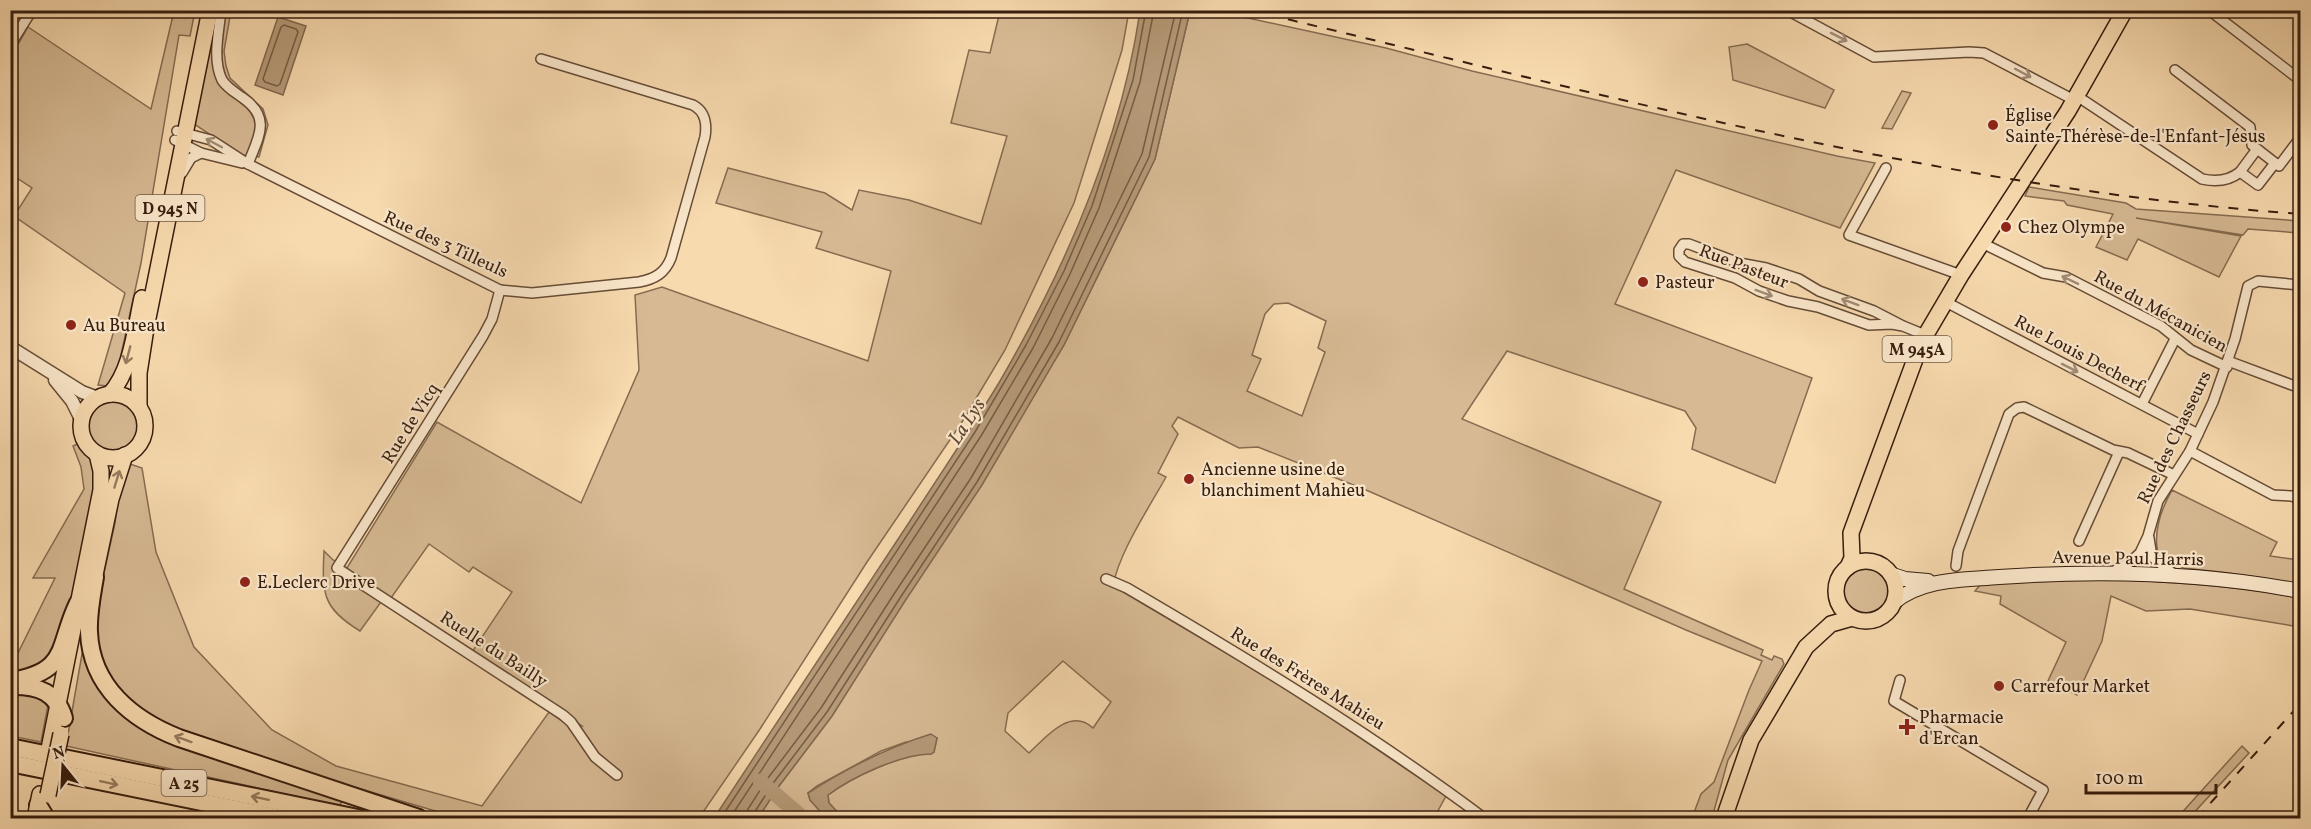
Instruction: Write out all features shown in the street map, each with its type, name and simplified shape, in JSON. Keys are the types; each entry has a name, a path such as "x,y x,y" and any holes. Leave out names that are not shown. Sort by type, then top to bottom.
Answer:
{"highway":[{"path":"94,577 89,625 92,655 105,684 120,703 132,713 179,738 419,819"},
{"path":"10,681 37,674 56,660 62,650 78,603"},
{"path":"10,687 42,689 50,694 59,722"},
{"name":"A 25","path":"10,747 358,819"},
{"name":"A 25","path":"10,763 280,819"}],"main road":[{"name":"D 945 N","path":"139,407 141,362 169,215 201,10"},
{"name":"D 945 N","path":"104,396 120,380 128,356 210,10"},
{"name":"M 945A","path":"1848,567 1851,558 1850,535 1857,521 1905,381 1925,335 1944,301 2075,98 2120,12"},
{"path":"104,396 126,396 139,407 145,420 144,434 137,447 125,455 111,458 97,454 84,441 81,419 88,405 104,396"},
{"path":"42,809 78,603 101,490 101,471 97,454"},
{"path":"59,722 111,499 125,455"},
{"name":"M 945A","path":"1857,521 1855,532 1858,544 1873,562"},
{"path":"1724,819 1751,740 1814,630 1830,612 1836,596 1838,581 1848,567 1862,562 1873,562 1890,574 1896,590 1894,602 1887,613 1876,620 1865,621 1852,618 1842,610 1836,596"},
{"name":"Avenue Paul Harris","path":"1890,574 1908,580 1955,573 2113,572 2245,582 2301,591"},
{"name":"Avenue Paul Harris","path":"1894,602 1916,588 1955,573"},
{"path":"1806,647 1833,623 1852,618"}],"street":[{"path":"10,45 32,10"},
{"path":"221,10 217,46 221,76 229,88 252,105 260,121 259,136 248,164"},
{"path":"1786,10 1874,57 1984,53 2075,98 2202,179 2231,178 2240,172 2257,149"},
{"path":"2209,10 2301,80"},
{"name":"Rue des 3 Tilleuls","path":"180,137 211,140 248,164 500,290 532,294 639,282 658,276 666,268 671,258 705,137 705,118 696,106 541,59"},
{"path":"2175,70 2250,127 2252,145 2277,164"},
{"name":"Rue des 3 Tilleuls","path":"180,137 201,153 248,164"},
{"path":"2240,172 2258,185 2301,138"},
{"path":"169,215 185,165 191,158 201,153"},
{"path":"1886,168 1849,235 1961,275"},
{"name":"Rue du Mécanicien","path":"1982,243 2043,273 2062,275 2161,326 2192,350 2301,388"},
{"name":"Rue Pasteur","path":"1903,327 1874,311 1819,291 1799,279 1739,262 1692,244 1684,244 1678,250 1685,262 1735,278 1759,291 1818,307 1869,325 1892,324 1925,335"},
{"name":"Rue des Chasseurs","path":"2113,572 2137,557 2148,536 2156,505 2190,451 2228,364 2246,290 2250,284 2258,281 2301,285"},
{"name":"Rue Pasteur","path":"1802,304 1808,285"},
{"name":"Rue de Vicq","path":"338,568 483,336 492,319 500,290"},
{"name":"Rue Louis Decherf","path":"1944,301 2198,434"},
{"path":"2142,405 2175,339"},
{"path":"10,346 82,392 104,396"},
{"path":"43,369 72,401 81,419"},
{"path":"1955,573 1958,551 2012,410 2024,407 2174,475"},
{"path":"2190,451 2273,495 2292,496 2301,500"},
{"path":"2079,541 2119,452"},
{"path":"2148,536 2152,557 2175,575"},
{"name":"Ruelle du Bailly","path":"338,568 564,715 595,757 617,775"},
{"name":"Rue des Frères Mahieu","path":"1106,579 1127,588 1313,699 1412,765 1484,819"},
{"path":"1899,680 1894,701 2043,790 2028,819"}],"shaded area":[{"path":"174,11 195,11 190,36 179,35 141,263 117,373 108,386 98,385 125,293 14,216 32,188 11,174 11,57 28,27 151,109"},
{"path":"216,11 231,11 224,51 230,78 263,109 268,125 259,157 241,155 194,124"},
{"path":"1000,11 1129,11 1122,50 1074,203 1005,350 962,422 699,818 459,818 347,785 346,787 172,728 139,710 107,677 94,632 100,591 115,523 120,484 127,463 142,468 156,552 194,647 272,730 336,766 482,806 549,712 569,726 582,726 472,652 512,592 473,567 469,572 429,544 391,598 386,595 360,631 347,623 331,607 324,589 324,551 333,560 347,568 437,422 581,503 639,370 635,295 662,287 868,361 891,271 816,248 822,232 716,203 728,168 825,193 852,210 859,190 909,200 981,224 1007,136 951,123 969,50 990,53"},
{"path":"1190,11 1216,11 1386,48 1472,71 1875,163 1840,228 1676,170 1615,304 1812,378 1775,483 1692,449 1696,428 1685,411 1507,351 1462,419 1661,502 1624,589 1763,650 1761,655 1772,660 1774,656 1782,659 1784,664 1728,760 1712,818 1692,818 1701,794 1714,782 1762,661 1366,490 1258,447 1239,448 1178,417 1172,426 1178,434 1158,473 1166,477 1121,559 1113,586 1292,692 1446,796 1434,818 843,818 829,803 828,795 863,774 892,762 931,754 934,752 937,738 906,742 881,751 817,786 808,793 810,800 826,818 758,818 832,716 1064,345 1155,159","holes":["1288,303 1326,321 1318,348 1325,352 1302,416 1247,391 1261,359 1252,355 1265,314 1274,304","1063,661 1111,702 1093,728 1084,722 1067,722 1029,753 1005,731 1008,713"]},
{"path":"1747,44 1834,90 1825,108 1733,80 1729,47"},
{"path":"1902,91 1911,93 1892,129 1882,128"},
{"path":"2029,187 2126,203 2136,209 2300,221 2300,233 2248,229 2243,235 2136,218 2241,236 2219,277 2138,239 2127,260 2096,247 2113,214 2067,205 2064,201 2025,196"},
{"path":"108,401 118,401 131,408 138,421 138,431 131,444 118,451 108,451 99,447 92,440 88,431 88,421 92,412 99,405"},
{"path":"80,443 91,458 96,481 73,594 58,649 40,666 11,675 16,657 55,578 33,578 84,489 81,467 73,446"},
{"path":"2172,490 2277,542 2270,556 2300,560 2300,585 2184,568 2160,558 2157,550 2158,523"},
{"path":"1866,568 1882,575 1889,591 1882,607 1866,614 1850,607 1843,591 1850,575"},
{"path":"2106,579 2204,585 2300,598 2300,627 2190,609 2146,611 2111,596 2102,641 2077,695 2048,681 2066,642 2000,604 2001,596 1975,591 1981,584"},
{"path":"82,654 87,654 110,699 342,800 340,806 66,746"},
{"path":"10,691 38,694 49,700 41,742 11,736"},
{"path":"2242,746 2249,753 2189,818 2177,818"}],"water":[{"path":"1140,11 1190,11 1155,159 1064,345 982,485 832,716 758,818 714,818 967,434 1024,338 1068,248 1105,155 1131,60"},
{"path":"278,17 306,26 283,95 255,85"},
{"path":"931,734 937,738 934,752 931,754 892,762 850,781 828,795 829,803 843,818 826,818 810,800 808,793 837,775 883,752"}],"waterway":[{"path":"760,781 803,818"}],"railway":[{"path":"1249,10 1640,104 1902,160 2034,183 2167,201 2300,214"},
{"path":"2197,818 2300,704"}],"place":[{"name":"Église Sainte-Thérèse-de-l'Enfant-Jésus","path":"1993,125"},
{"name":"Chez Olympe","path":"2006,227"},
{"name":"Pasteur","path":"1643,282"},
{"name":"Au Bureau","path":"71,325"},
{"name":"Ancienne usine de blanchiment Mahieu","path":"1189,479"},
{"name":"E.Leclerc Drive","path":"245,582"},
{"name":"Carrefour Market","path":"1999,686"},
{"name":"Pharmacie d'Ercan","path":"1907,727"}],"water label":[{"name":"La Lys","path":"966,421"}]}
